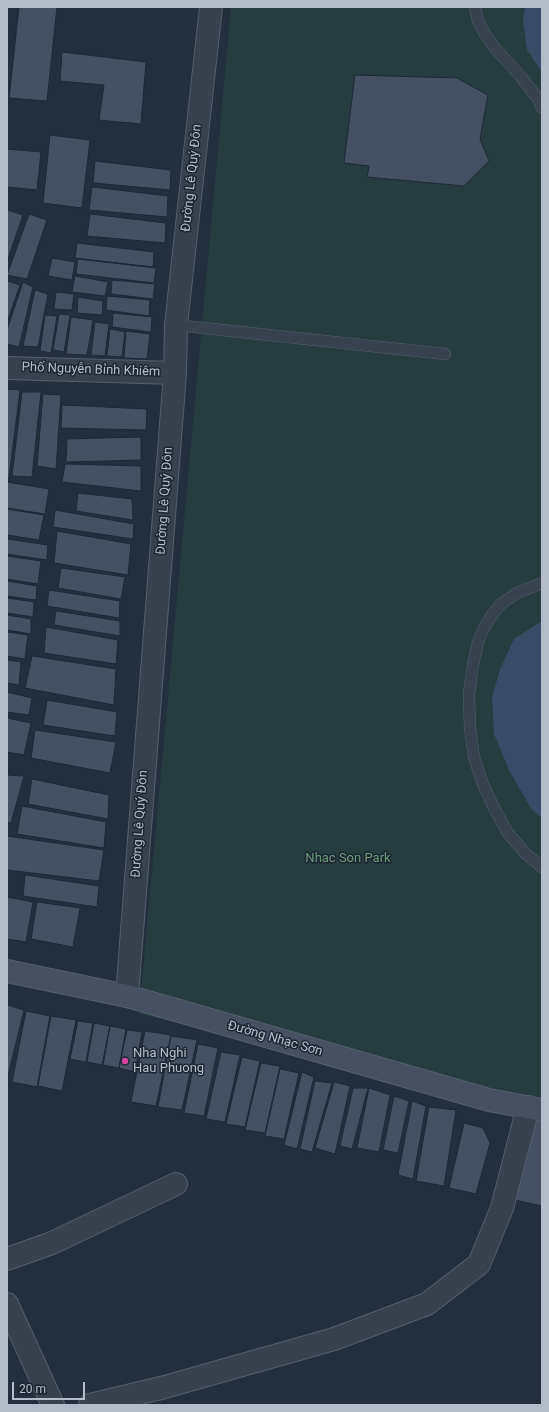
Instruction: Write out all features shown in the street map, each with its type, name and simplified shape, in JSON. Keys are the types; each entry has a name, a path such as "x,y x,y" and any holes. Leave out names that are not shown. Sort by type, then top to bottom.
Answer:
{"main road":[{"name":"Đường Nhạc Sơn","path":"7,971 127,996 482,1098 535,1109"}],"street":[{"name":"Đường Lê Quý Đôn","path":"127,996 175,373 176,325 211,7"},
{"name":"Phố Nguyễn Bỉnh Khiêm","path":"7,368 175,373"},
{"path":"90,1405 165,1386 334,1339 427,1304 479,1264 502,1208 535,1109"},
{"path":"7,1259 52,1243 176,1184"},
{"path":"7,1304 53,1405"}],"lane":[{"path":"475,7 478,21 485,34 494,47 522,78 538,99 542,108"},
{"path":"176,325 445,354"},
{"path":"542,583 517,593 501,604 492,615 478,642 472,666 469,694 470,728 474,757 482,782 508,833 526,854 542,867"}],"green space":[{"name":"Nhac Son Park","path":"231,7 542,7 542,1099 139,1014"}],"water":[{"path":"525,7 542,7 542,72 527,50 523,22"},
{"path":"542,622 542,818 531,809 509,770 494,734 492,698 500,669 514,639"}],"building":[{"path":"19,7 57,7 47,101 9,98"},
{"path":"62,52 146,62 141,124 99,120 104,85 60,81"},
{"path":"355,75 457,78 488,95 480,139 489,161 464,186 367,177 369,166 344,163"},
{"path":"50,135 90,140 82,208 43,203"},
{"path":"7,149 41,152 37,190 7,187"},
{"path":"95,161 171,170 170,190 93,183"},
{"path":"92,187 168,196 167,217 89,210"},
{"path":"7,210 23,215 7,262"},
{"path":"29,214 47,220 27,279 7,275"},
{"path":"90,214 166,223 165,243 87,236"},
{"path":"77,243 154,252 153,267 75,258"},
{"path":"52,258 75,262 72,280 48,276"},
{"path":"78,259 156,268 154,283 76,274"},
{"path":"75,276 108,282 105,296 72,292"},
{"path":"112,280 155,284 153,299 111,294"},
{"path":"7,281 20,285 7,322"},
{"path":"23,282 33,287 19,347 7,344 7,330"},
{"path":"35,290 48,294 38,347 23,346"},
{"path":"56,292 74,294 72,310 54,309"},
{"path":"107,296 150,300 149,316 106,310"},
{"path":"78,297 103,301 102,315 77,313"},
{"path":"113,313 152,317 151,332 112,327"},
{"path":"59,314 70,315 64,352 53,350"},
{"path":"45,315 57,316 51,353 40,351"},
{"path":"71,317 93,320 87,355 66,354"},
{"path":"95,322 109,324 105,356 91,355"},
{"path":"110,329 125,332 122,357 107,356"},
{"path":"126,331 150,334 147,359 124,358"},
{"path":"7,389 20,390 9,478 7,478"},
{"path":"22,392 41,392 32,477 12,476"},
{"path":"43,394 61,395 56,469 37,466"},
{"path":"62,405 147,409 146,430 61,428"},
{"path":"141,437 141,460 66,462 67,439"},
{"path":"65,464 141,466 141,491 62,482"},
{"path":"7,482 49,489 45,514 7,508"},
{"path":"78,493 132,499 133,520 76,511"},
{"path":"7,509 44,515 39,540 7,535"},
{"path":"55,510 134,524 133,539 53,527"},
{"path":"57,531 131,544 128,575 54,563"},
{"path":"7,539 48,545 47,560 7,554"},
{"path":"7,556 41,561 38,584 7,579"},
{"path":"61,568 125,577 121,599 58,588"},
{"path":"7,581 37,586 36,600 7,596"},
{"path":"49,590 120,601 119,618 47,606"},
{"path":"7,598 34,602 33,617 7,613"},
{"path":"56,611 120,621 120,636 54,625"},
{"path":"7,615 31,619 31,634 7,630"},
{"path":"46,627 118,640 116,664 44,653"},
{"path":"7,632 28,635 25,659 7,656"},
{"path":"32,656 116,669 114,705 25,688"},
{"path":"7,660 21,662 19,685 7,683"},
{"path":"7,692 32,698 29,715 7,712"},
{"path":"47,700 117,712 115,736 43,725"},
{"path":"7,718 31,723 24,755 7,752"},
{"path":"35,730 116,742 110,773 31,758"},
{"path":"7,775 24,776 11,823 7,822"},
{"path":"32,779 109,795 108,819 28,804"},
{"path":"22,806 106,822 104,848 17,834"},
{"path":"7,836 104,850 99,881 7,870"},
{"path":"25,875 99,886 97,907 23,896"},
{"path":"7,897 33,902 26,942 7,939"},
{"path":"37,902 80,908 73,947 31,939"},
{"path":"7,1005 24,1010 7,1080"},
{"path":"26,1011 50,1016 37,1087 12,1082"},
{"path":"51,1016 76,1020 62,1091 38,1086"},
{"path":"78,1021 93,1023 86,1062 70,1059"},
{"path":"94,1023 110,1026 102,1065 87,1062"},
{"path":"110,1026 126,1029 119,1068 103,1065"},
{"path":"127,1030 142,1032 135,1072 119,1068"},
{"path":"145,1031 171,1035 156,1106 131,1102"},
{"path":"171,1036 197,1040 182,1110 158,1107"},
{"path":"198,1044 218,1048 204,1116 184,1113"},
{"path":"221,1052 240,1055 225,1122 206,1119"},
{"path":"242,1057 260,1061 245,1127 226,1124"},
{"path":"261,1063 280,1066 265,1133 245,1130"},
{"path":"280,1069 299,1073 284,1139 265,1136"},
{"path":"302,1072 314,1077 297,1149 284,1145"},
{"path":"315,1081 332,1083 312,1152 300,1149"},
{"path":"334,1082 350,1086 335,1154 315,1148"},
{"path":"353,1088 368,1088 352,1149 340,1146"},
{"path":"369,1088 390,1095 379,1152 357,1148"},
{"path":"394,1096 409,1101 398,1153 383,1150"},
{"path":"412,1101 426,1106 413,1179 398,1175"},
{"path":"429,1107 456,1110 444,1186 416,1181"},
{"path":"531,1119 542,1122 542,1206 515,1200"},
{"path":"464,1123 483,1128 490,1143 476,1194 449,1188"}],"place":[{"name":"Nha Nghi Hau Phuong","path":"125,1061"}]}
